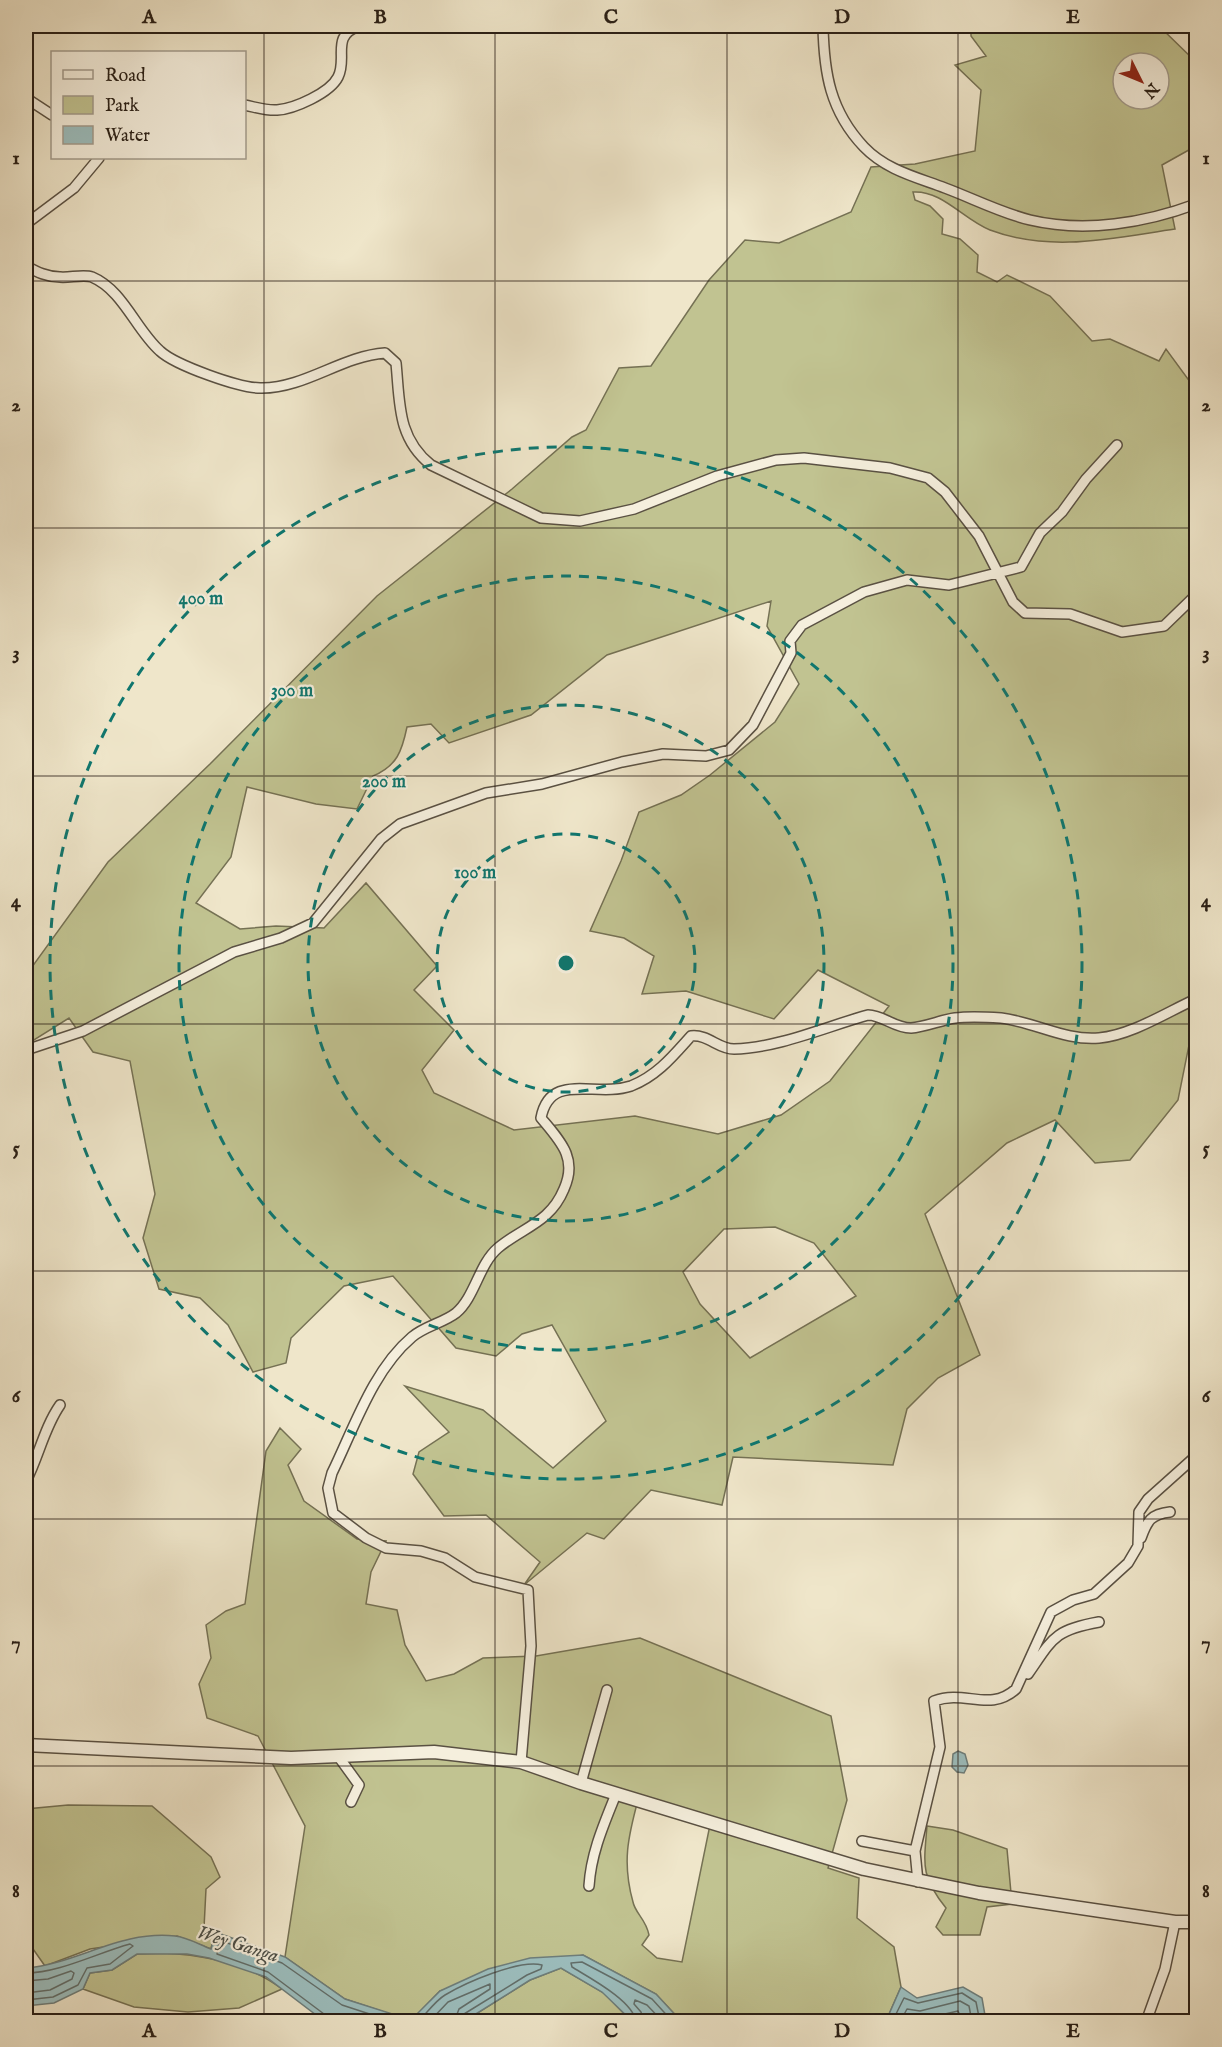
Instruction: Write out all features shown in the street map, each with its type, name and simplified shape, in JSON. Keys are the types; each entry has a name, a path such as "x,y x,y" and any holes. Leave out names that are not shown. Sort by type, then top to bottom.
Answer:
{"street":[{"path":"246,105 276,111 302,104 328,87 338,77 343,37 350,29 359,26"},
{"path":"823,26 824,68 834,104 863,146 883,165 1030,220 1111,226 1155,217 1197,204"},
{"path":"26,98 51,114"},
{"path":"26,224 74,188 98,159"},
{"path":"26,266 41,274 58,277 91,277 114,294 159,351 228,382 261,389 284,386 369,354 385,353 396,363 402,420 407,438 417,454 431,465 541,518 580,521 634,509 717,476 776,460 804,458 890,468 928,478 945,492 979,536 995,572 1013,602 1025,613 1070,614 1122,632 1164,626 1197,595"},
{"path":"26,1050 83,1031 234,952 281,939 313,923 381,839 400,824 486,793 542,784 622,762 663,754 706,756 729,750 753,726 791,653 790,641 802,625 839,604 886,584 907,580 949,585 1021,567 1040,533 1062,512 1086,479 1117,445"},
{"path":"521,1762 531,1646 528,1590 475,1577 445,1558 421,1551 386,1548 366,1538 333,1513 328,1488 332,1473 382,1371 413,1336 457,1312 496,1249 543,1221 560,1197 565,1188 571,1161 565,1146 541,1118 544,1105 551,1095 561,1089 606,1091 631,1085 663,1069 691,1036 702,1035 730,1049 758,1047 868,1015 876,1015 896,1025 910,1028 957,1018 1001,1018 1041,1027 1073,1038 1100,1038 1119,1034 1197,999"},
{"path":"26,1481 36,1463 48,1422 60,1405"},
{"path":"1138,1546 1139,1512 1148,1499 1197,1456"},
{"path":"1016,1689 1051,1612 1073,1600 1094,1594 1104,1587 1128,1563 1138,1546 1149,1518 1158,1513 1170,1512"},
{"path":"918,1882 915,1851 940,1747 934,1701 947,1696 995,1701 1006,1698 1016,1689 1055,1635 1071,1627 1099,1622"},
{"path":"581,1783 607,1690"},
{"path":"26,1744 291,1758 434,1752 521,1762 616,1794 864,1869 918,1882 1175,1922 1196,1920"},
{"path":"338,1756 358,1785 351,1802"},
{"path":"589,1886 596,1847 616,1794"},
{"path":"862,1841 915,1851"},
{"path":"1146,2022 1165,1969 1175,1922"}],"green space":[{"path":"971,26 1159,26 1196,62 1196,146 1162,165 1175,229 1082,241 1036,241 990,230 934,196 913,192 915,200 930,206 943,219 942,234 960,239 978,255 977,272 997,282 1007,275 1050,296 1092,341 1110,339 1159,361 1166,349 1196,390 1196,1043 1190,1040 1178,1100 1130,1160 1095,1163 1055,1120 1007,1143 925,1214 980,1355 938,1378 907,1409 893,1465 733,1457 722,1505 651,1490 604,1539 587,1533 524,1585 540,1562 486,1515 444,1516 413,1474 419,1452 449,1432 405,1386 483,1410 553,1468 606,1421 552,1325 522,1334 496,1356 456,1348 393,1276 344,1286 291,1338 286,1363 253,1372 228,1325 200,1298 159,1289 143,1238 155,1194 130,1061 93,1052 69,1018 26,1045 26,980 29,971 108,862 210,764 377,596 512,489 572,437 586,430 619,368 651,366 709,280 745,240 779,243 851,212 871,167 915,164 975,151 981,90 955,65 986,56 971,36","holes":["771,601 767,626 799,684 775,722 710,775 681,795 639,812 621,861 590,931 624,938 654,956 642,994 686,991 774,1019 818,970 889,1006 830,1081 781,1115 718,1134 635,1116 514,1130 434,1093 422,1070 454,1030 414,990 437,966 366,883 324,928 276,926 240,929 196,903 231,857 247,787 316,804 357,809 373,776 388,768 397,757 407,727 431,724 449,743 531,715 607,655","775,1227 814,1243 856,1296 750,1358 700,1304 683,1272 724,1229"]},
{"path":"280,1428 301,1449 288,1465 304,1501 357,1539 386,1541 371,1572 366,1604 397,1610 405,1645 426,1681 454,1674 483,1658 536,1656 640,1638 831,1716 847,1800 828,1868 859,1878 857,1918 894,1947 901,1987 886,2021 681,2021 656,1994 583,1955 440,1991 411,2021 345,1999 285,1957 305,1826 258,1736 207,1718 199,1684 211,1658 206,1625 226,1611 245,1604 266,1451","holes":["638,1800 710,1825 682,1962 657,1958 642,1945 649,1935 646,1925 634,1906 628,1875 629,1838"]},
{"path":"68,1805 152,1806 211,1857 220,1877 206,1889 204,1928 214,1936 211,1949 177,1936 90,1949 45,1966 26,1939 26,1809"},
{"path":"927,1826 953,1830 1007,1849 1012,1904 987,1907 980,1935 943,1935 936,1927 946,1908 928,1878 925,1860"},
{"path":"164,1953 226,1962 255,1973 282,1989 239,2008 188,2012 134,2007 83,1989 90,1973 112,1970 137,1954"},
{"path":"561,1968 604,1993 632,2022 463,2022 530,1980"}],"water":[{"path":"958,1751 965,1754 968,1765 964,1773 957,1772 952,1767 953,1754"},
{"name":"Wey Ganga","path":"204,1928 285,1957 345,1999 411,2020 440,1991 488,1969 530,1958 583,1955 656,1994 681,2021 632,2021 602,1992 561,1968 530,1980 463,2022 324,2021 266,1977 209,1958 187,1954 137,1954 112,1970 90,1973 83,1989 54,2003 26,2006 26,1968 63,1960 117,1942 155,1935 189,1939 211,1949 214,1936"},
{"path":"901,1987 917,1998 963,1987 982,1998 986,2021 886,2021"}]}
